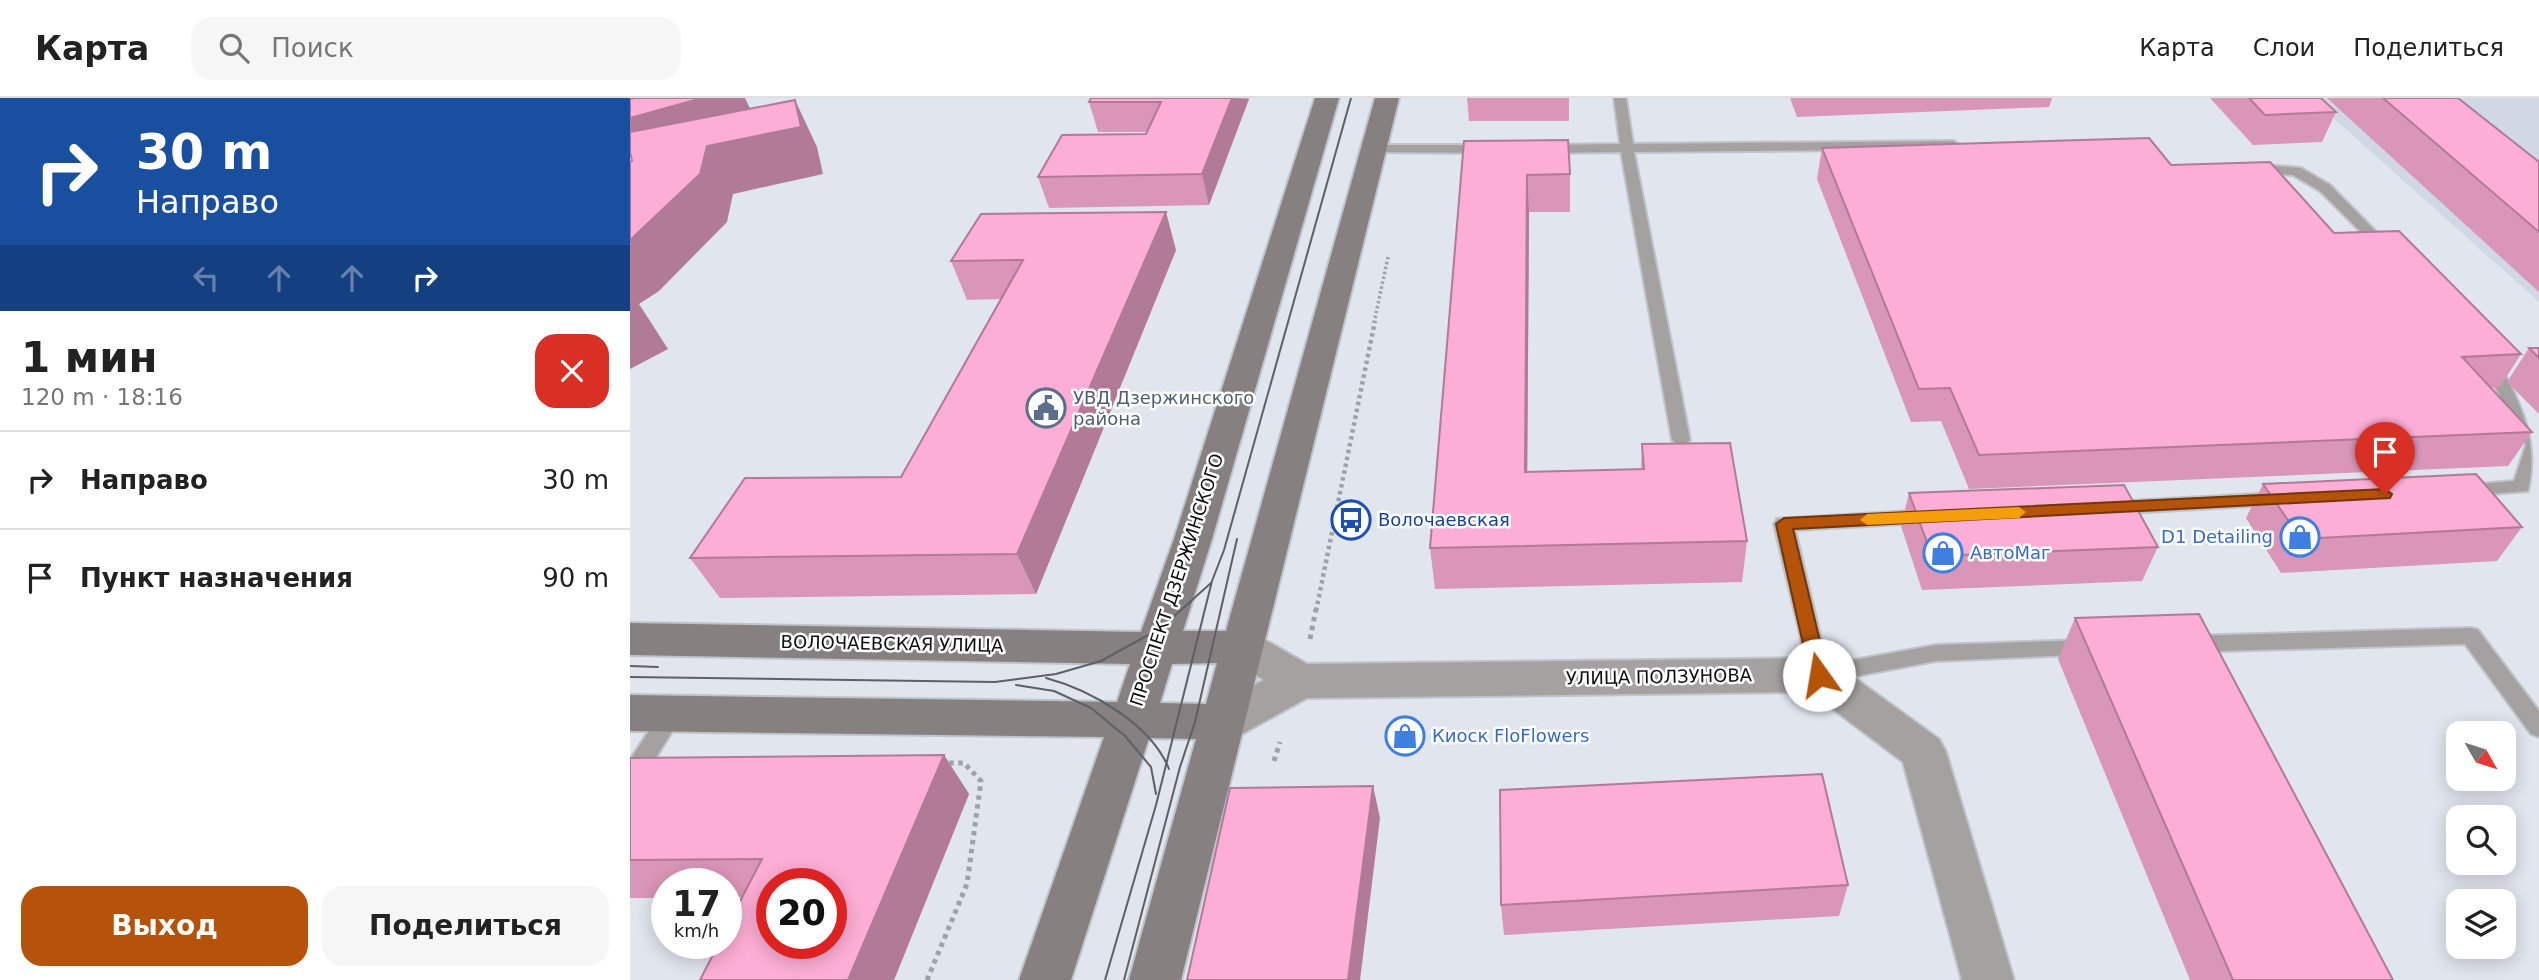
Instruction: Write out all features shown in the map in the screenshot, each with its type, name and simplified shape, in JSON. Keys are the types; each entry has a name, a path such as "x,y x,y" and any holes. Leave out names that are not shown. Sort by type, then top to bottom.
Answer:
{"main road":[{"name":"ПРОСПЕКТ ДЗЕРЖИНСКОГО","path":"1045,980 1154,648 1193,539 1327,98"},
{"path":"1155,980 1387,98"},
{"name":"ВОЛОЧАЕВСКАЯ УЛИЦА","path":"630,639 1154,648 1243,647"},
{"path":"651,714 1224,722"}],"street":[{"path":"1243,647 1301,681"},
{"path":"1819,675 1923,752 1988,980"},
{"name":"УЛИЦА ПОЛЗУНОВА","path":"1224,722 1301,681 1819,675"}],"lane":[{"path":"1620,98 1626,148 1681,440"},
{"path":"1532,149 1976,144"},
{"path":"1374,149 1505,149"},
{"path":"2238,168 2296,171 2325,188 2400,264"},
{"path":"2452,491 2521,487 2535,445 2484,349"},
{"path":"2090,509 2298,498"},
{"path":"1951,516 1784,524 1819,675 1936,653 2110,647"},
{"path":"2164,645 2471,636 2539,728"},
{"path":"630,779 651,714"}],"path":[{"path":"1274,761 1301,681 1391,245"},
{"path":"928,980 967,884 981,781 964,763 937,763"}],"shaded area":[{"path":"2311,98 2539,98 2539,302"}],"building":[{"path":"702,98 630,118 630,99"},
{"path":"1091,98 1232,98 1202,174 1038,177 1062,135 1146,134 1161,102 1089,102"},
{"path":"2249,98 2321,98 2336,112 2265,115"},
{"path":"2383,98 2458,98 2539,162 2539,232"},
{"path":"795,100 801,127 707,146 700,174 630,240 630,132"},
{"path":"2149,138 2171,165 2270,162 2334,233 2399,231 2521,354 2462,357 2532,432 1979,455 1950,388 1919,389 1822,148"},
{"path":"1568,140 1570,174 1527,175 1525,472 1644,469 1642,444 1730,443 1747,541 1430,548 1464,141"},
{"name":"УВД Дзержинского района","path":"1166,212 1017,554 690,558 745,478 901,477 1023,260 951,261 981,214"},
{"path":"2529,348 2539,348 2539,358"},
{"path":"2476,474 2522,527 2301,539 2263,484"},
{"path":"2124,485 2158,547 1932,556 1909,493"},
{"path":"2199,614 2393,980 2233,980 2075,618"},
{"path":"944,755 848,980 700,980 711,959 742,959 742,897 756,870 756,959 847,959 847,868 757,868 762,859 630,860 630,758"},
{"path":"1822,774 1848,885 1501,905 1500,790"},
{"path":"1373,786 1348,980 1187,980 1230,788"}],"tram line":[{"path":"1166,764 1212,581 1224,550 1351,98"},
{"path":"1124,980 1180,767 1195,722 1237,539"},
{"path":"630,677 995,682 1056,674 1101,661 1161,628 1211,583"},
{"path":"630,666 658,667"},
{"path":"1046,678 1082,691 1118,711 1149,737 1166,764"},
{"path":"1016,685 1054,691 1091,708 1125,736 1151,767 1156,794"},
{"path":"1105,980 1166,764"},
{"path":"1166,764 1169,769"}],"slow traffic":[{"path":"1867,520 2019,512"}],"place":[{"name":"УВД Дзержинского района","path":"1046,408"},
{"name":"Волочаевская","path":"1351,520"},
{"name":"D1 Detailing","path":"2300,537"},
{"name":"АвтоМаг","path":"1943,553"},
{"name":"Киоск FloFlowers","path":"1405,736"}],"route":[{"path":"1819,675 1784,524 2385,494"}]}
